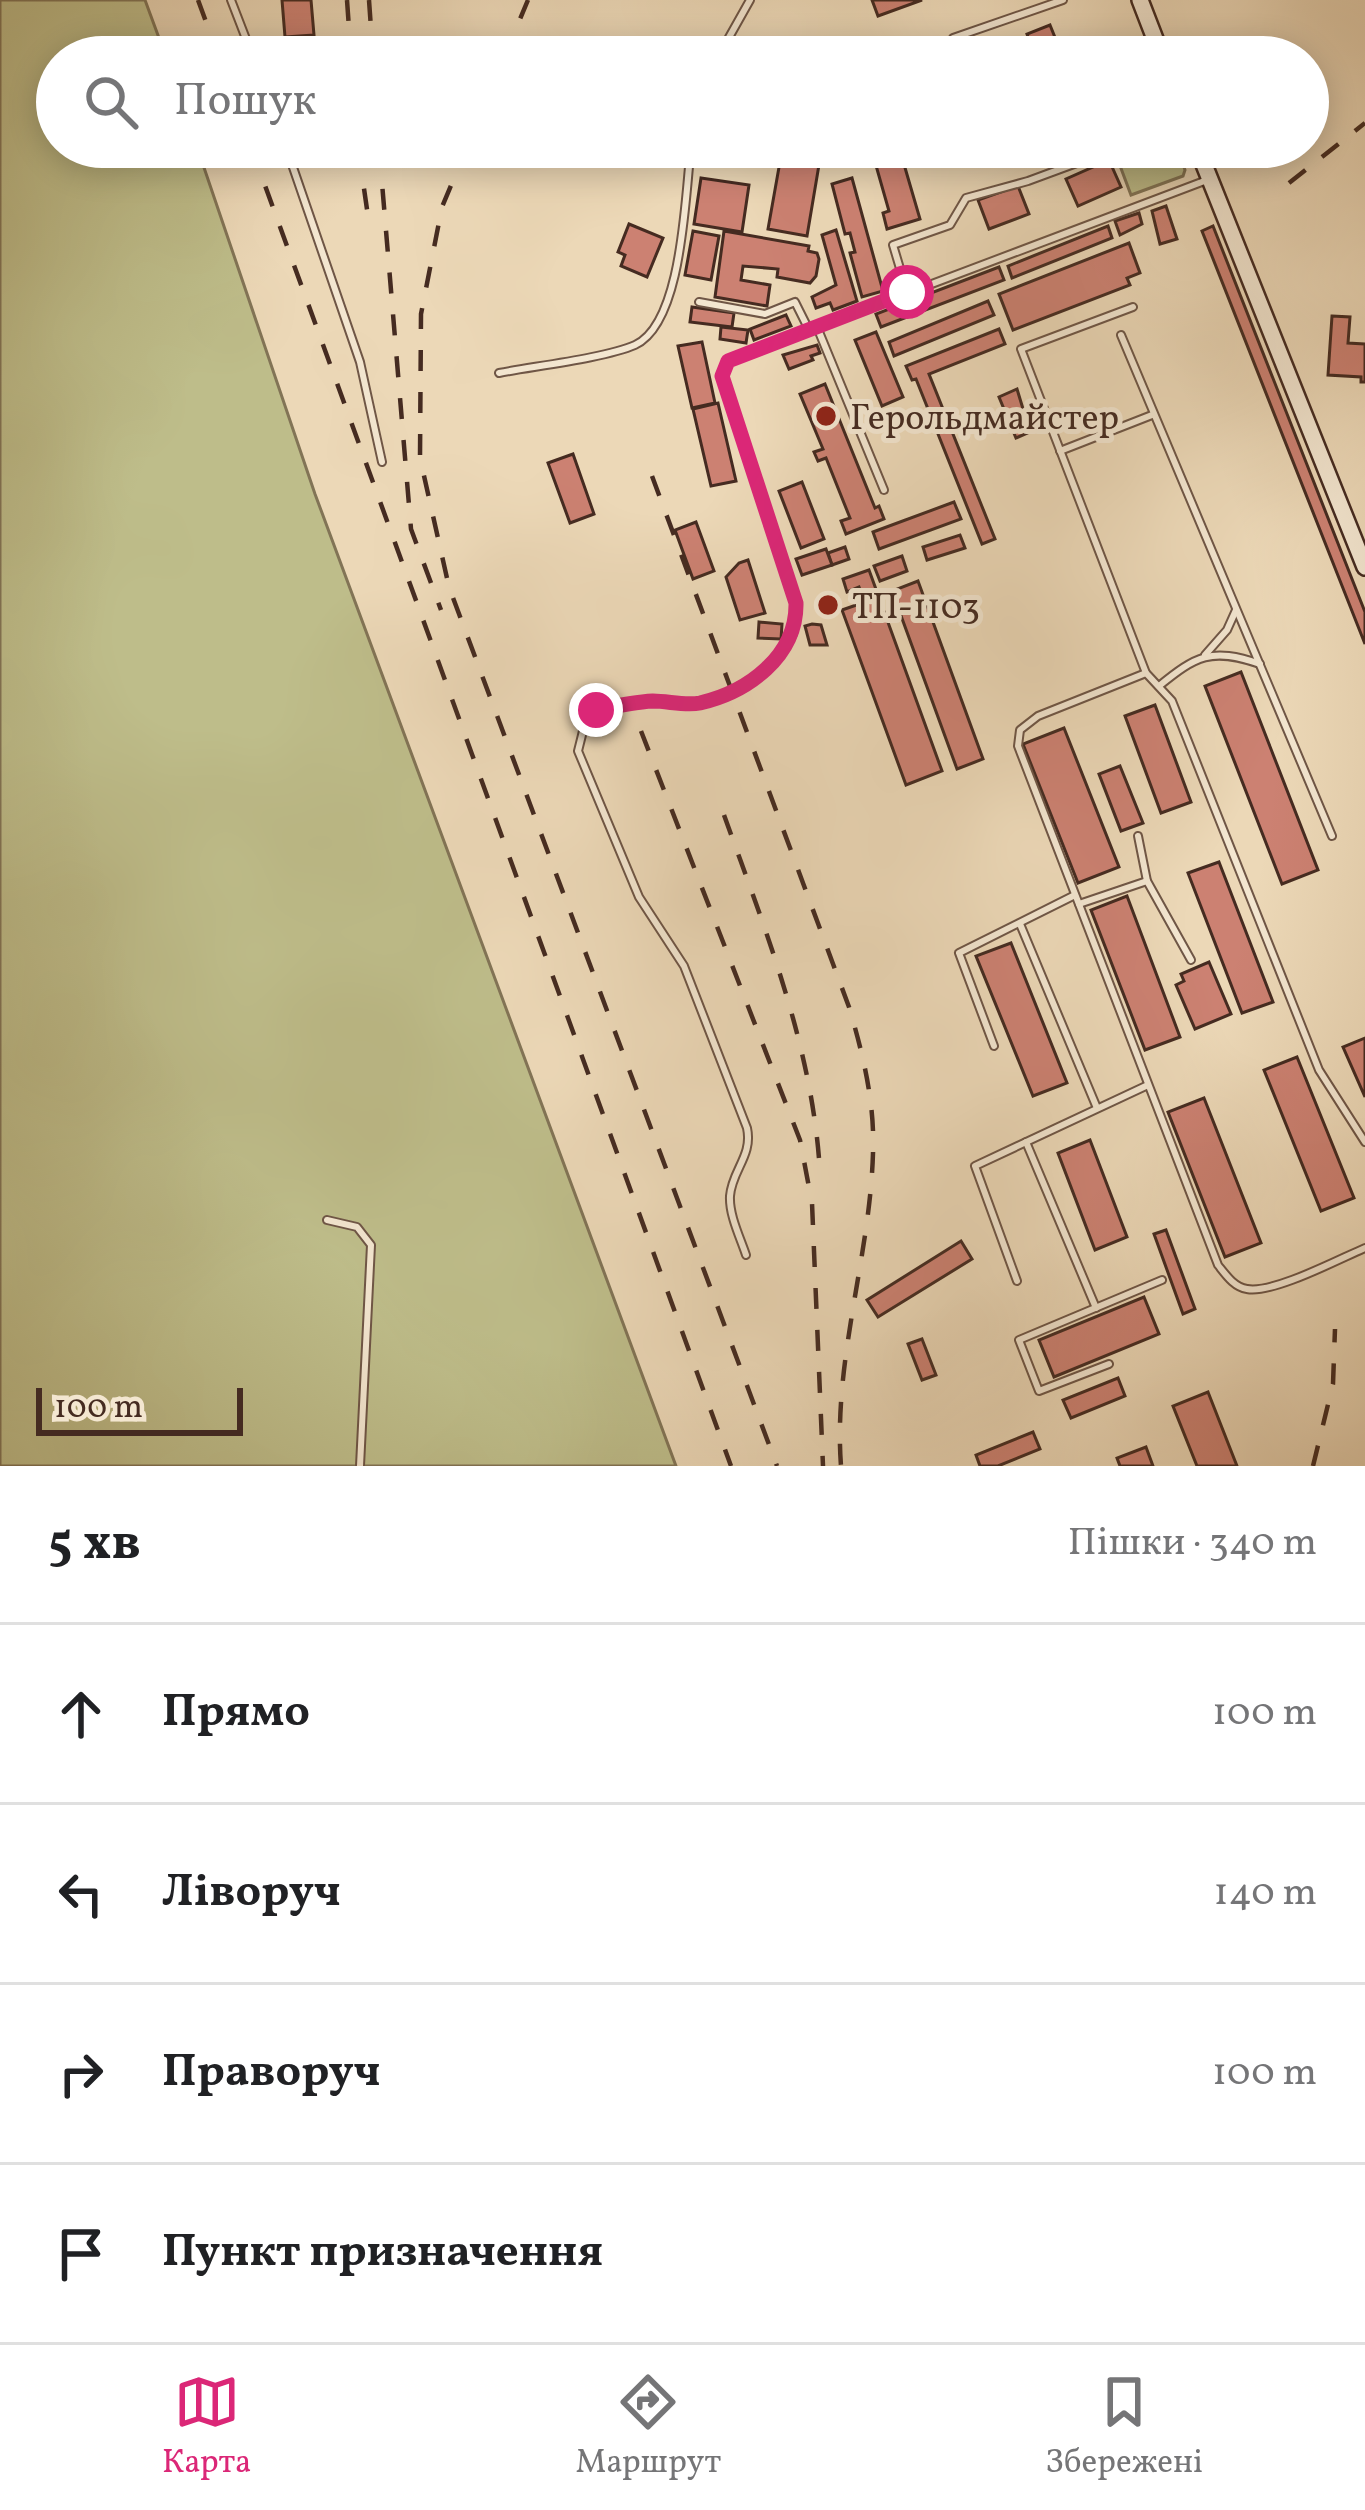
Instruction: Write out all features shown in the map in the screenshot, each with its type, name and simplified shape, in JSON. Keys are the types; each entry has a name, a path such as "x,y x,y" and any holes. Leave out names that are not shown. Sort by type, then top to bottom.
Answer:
{"main road":[{"path":"1140,0 1154,36"},
{"path":"1206,168 1365,567"}],"lane":[{"path":"231,0 245,36"},
{"path":"730,36 750,0"},
{"path":"959,36 1063,0"},
{"path":"293,168 360,362 382,462"},
{"path":"499,373 633,346 653,331 668,303 688,168"},
{"path":"907,292 892,245 950,225 966,198 1063,168"},
{"path":"746,1256 730,1191 748,1155 747,1129 684,966 645,909 578,751 586,719 596,710 656,701 694,704 734,692 760,675 793,634 796,603 722,376 728,361 1210,178"},
{"path":"699,302 765,314 795,302 813,327 884,490"},
{"path":"1133,307 1021,349 1146,674 1172,700 1319,1070 1365,1142"},
{"path":"1120,335 1332,836"},
{"path":"1060,451 1152,415"},
{"path":"1205,655 1227,630 1236,610"},
{"path":"1159,686 1205,655 1240,657 1260,664"},
{"path":"1146,674 1039,716 1020,730 1018,746 1218,1265 1231,1281 1246,1289 1265,1288 1365,1248"},
{"path":"1138,836 1148,881 1191,960"},
{"path":"1079,904 1148,881"},
{"path":"994,1046 959,953 1075,895"},
{"path":"1019,922 1097,1108"},
{"path":"1017,1281 975,1166 1148,1085"},
{"path":"1027,1142 1096,1308"},
{"path":"327,1220 357,1227 371,1245 361,1466"},
{"path":"1109,1364 1039,1390 1019,1340 1162,1280"}],"shaded area":[{"path":"0,0 145,0 158,36 36,36 36,168 204,168 315,494 676,1466 0,1466"},
{"path":"1121,168 1184,168 1183,176 1131,195"}],"building":[{"path":"282,0 311,0 314,35 285,36"},
{"path":"872,0 922,0 878,16"},
{"path":"1050,25 1054,36 1028,36"},
{"path":"779,168 818,168 807,236 768,229"},
{"path":"877,168 905,168 920,219 887,229 883,213 889,211"},
{"path":"1091,168 1113,168 1121,187 1078,206 1066,179"},
{"path":"701,178 749,185 742,232 694,224"},
{"path":"852,178 883,291 862,297 850,253 855,252 850,233 845,234 832,184"},
{"path":"1018,186 1029,214 989,229 978,200"},
{"path":"1166,206 1177,239 1160,244 1152,211"},
{"path":"1139,213 1142,224 1120,235 1115,221"},
{"path":"629,224 663,238 647,277 621,266 625,255 618,252"},
{"path":"1108,226 1112,238 1012,278 1008,266"},
{"path":"1213,226 1365,612 1365,644 1202,231"},
{"path":"836,230 857,301 833,310 830,303 816,308 812,297 836,285 822,235"},
{"path":"693,231 719,236 711,280 685,275"},
{"path":"724,231 809,246 808,251 817,253 819,259 816,276 810,283 777,277 778,269 743,266 741,280 770,285 767,306 715,297"},
{"path":"1129,243 1140,273 1127,278 1130,285 1013,330 999,294"},
{"path":"999,267 1004,280 881,327 876,314"},
{"path":"988,301 994,315 894,356 889,342"},
{"path":"692,307 734,313 732,327 690,322"},
{"path":"786,315 791,326 754,340 750,329"},
{"path":"1332,316 1350,317 1348,343 1365,344 1365,382 1361,377 1328,375"},
{"path":"721,327 748,330 746,343 720,339"},
{"path":"999,329 1005,344 929,374 995,539 982,544 916,379 912,380 906,366"},
{"path":"876,332 903,397 882,406 855,340"},
{"path":"702,342 715,403 692,408 678,346"},
{"path":"817,345 820,353 811,356 813,360 789,369 783,355"},
{"path":"825,384 875,508 879,506 884,519 846,534 841,521 850,518 826,458 818,461 814,452 823,449 800,394"},
{"path":"1017,389 1030,432 1016,438 999,397"},
{"path":"718,403 736,481 711,486 693,409"},
{"path":"573,454 594,514 570,523 548,463"},
{"path":"802,482 824,539 801,548 779,491"},
{"path":"954,502 961,519 879,549 873,532"},
{"path":"696,522 714,571 693,579 675,530"},
{"path":"960,535 965,548 927,560 923,547"},
{"path":"845,547 849,559 832,565 828,553"},
{"path":"826,549 832,565 802,575 796,559"},
{"path":"902,556 907,571 880,581 874,566"},
{"path":"748,560 765,613 740,620 726,577"},
{"path":"869,570 942,771 906,785 842,610 865,602 859,587 847,592 843,579"},
{"path":"918,581 983,759 957,769 892,591"},
{"name":"ТП-1103","path":"831,595 838,610 825,615 818,600"},
{"path":"759,622 782,624 781,639 758,638"},
{"path":"821,625 827,645 810,645 805,626"},
{"path":"1241,672 1318,870 1282,884 1205,686"},
{"path":"1155,705 1191,802 1161,813 1125,716"},
{"path":"1064,728 1119,867 1078,883 1023,744"},
{"path":"1120,766 1143,823 1121,831 1099,774"},
{"path":"1219,862 1273,1002 1242,1013 1188,873"},
{"path":"1127,896 1180,1037 1145,1050 1091,910"},
{"path":"1011,943 1067,1083 1033,1096 976,956"},
{"path":"1209,962 1231,1014 1195,1029 1176,985 1184,981 1181,974"},
{"path":"1365,1038 1365,1097 1343,1047"},
{"path":"1297,1057 1354,1198 1321,1211 1264,1070"},
{"path":"1204,1098 1261,1243 1225,1257 1168,1112"},
{"path":"1090,1140 1127,1237 1095,1250 1058,1153"},
{"path":"1166,1230 1195,1309 1183,1314 1154,1234"},
{"path":"961,1241 972,1259 878,1317 867,1300"},
{"path":"1144,1297 1159,1334 1054,1377 1039,1340"},
{"path":"922,1339 936,1375 922,1380 908,1344"},
{"path":"1118,1378 1125,1396 1071,1418 1063,1400"},
{"path":"1208,1392 1237,1466 1197,1466 1173,1406"},
{"path":"1033,1432 1040,1449 998,1466 980,1466 976,1455"},
{"path":"1146,1447 1153,1466 1120,1466 1117,1458"}],"railway":[{"path":"198,0 211,36"},
{"path":"347,0 350,36"},
{"path":"369,0 372,36"},
{"path":"513,36 528,0"},
{"path":"1329,151 1365,123"},
{"path":"259,168 731,1466"},
{"path":"361,168 370,230"},
{"path":"381,168 411,529 441,610"},
{"path":"458,168 442,207 421,314 420,458 449,587 777,1466"},
{"path":"1289,183 1308,168"},
{"path":"652,476 849,1007 867,1079 873,1134 870,1192 842,1387 841,1466"},
{"path":"641,731 800,1140 812,1203 823,1466"},
{"path":"724,815 798,1036 820,1173"},
{"path":"1313,1466 1333,1384 1335,1329"}],"place":[{"name":"Герольдмайстер","path":"826,416"},
{"name":"ТП-1103","path":"828,605"}],"route":[{"path":"596,710 656,701 694,704 734,692 782,652 793,634 796,603 723,368 728,361 907,292"}]}
